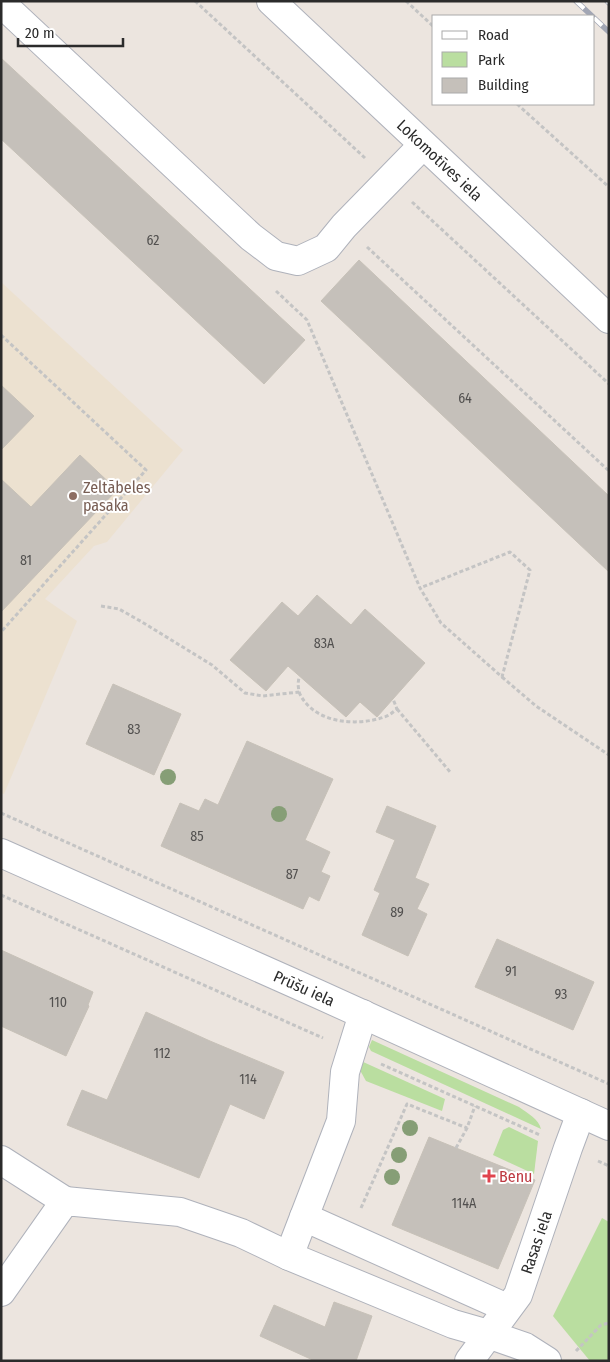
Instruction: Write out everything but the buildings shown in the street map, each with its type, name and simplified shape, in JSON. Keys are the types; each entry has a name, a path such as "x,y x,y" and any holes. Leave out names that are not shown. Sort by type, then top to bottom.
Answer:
{"street":[{"name":"Lokomotīves iela","path":"271,1 609,319"},
{"path":"1,3 251,237 276,256 298,261 326,248 344,226 423,145"},
{"name":"Prūšu iela","path":"1,853 609,1126"},
{"path":"289,1256 341,1121 346,1072 363,1014"},
{"name":"Rasas iela","path":"469,1361 518,1295 581,1113"},
{"path":"1,1160 65,1201 180,1212 241,1234 453,1324 525,1347 547,1361"},
{"path":"1,1292 65,1201"},
{"path":"304,1217 507,1308"}],"path":[{"path":"406,1 432,25"},
{"path":"518,105 609,187"},
{"path":"344,226 609,471"},
{"path":"275,289 307,320 420,588 441,623 536,706 609,755"},
{"path":"1,335 146,470 1,632"},
{"path":"420,588 510,552 530,570 502,676"},
{"path":"101,606 119,609 142,622 212,665 245,693 263,696 299,692"},
{"path":"299,676 299,692 303,701 314,712 330,719 352,723 386,717 397,709"},
{"path":"393,699 397,709 451,774"},
{"path":"1,813 609,1084"},
{"path":"1,895 609,1166"},
{"path":"348,1237 407,1104 467,1128"},
{"path":"456,1148 467,1128 475,1106"},
{"path":"574,1354 601,1324 609,1323"},
{"path":"601,1324 609,1328"}],"shaded area":[{"name":"Zeltābeles pasaka","path":"1,282 183,450 107,542 94,546 45,599 77,621 4,794 1,793"}],"green space":[{"path":"372,1040 519,1107 535,1119 541,1129 371,1051 369,1047"},
{"path":"361,1061 445,1099 442,1111 366,1081 361,1072"},
{"path":"509,1127 538,1141 534,1174 493,1155 503,1130"},
{"path":"602,1218 609,1222 609,1361 590,1361 553,1316"}],"railway":[{"path":"576,1 591,15"},
{"path":"595,19 609,32"}],"place":[{"name":"Zeltābeles pasaka","path":"73,496"},
{"name":"Benu","path":"489,1176"}]}
